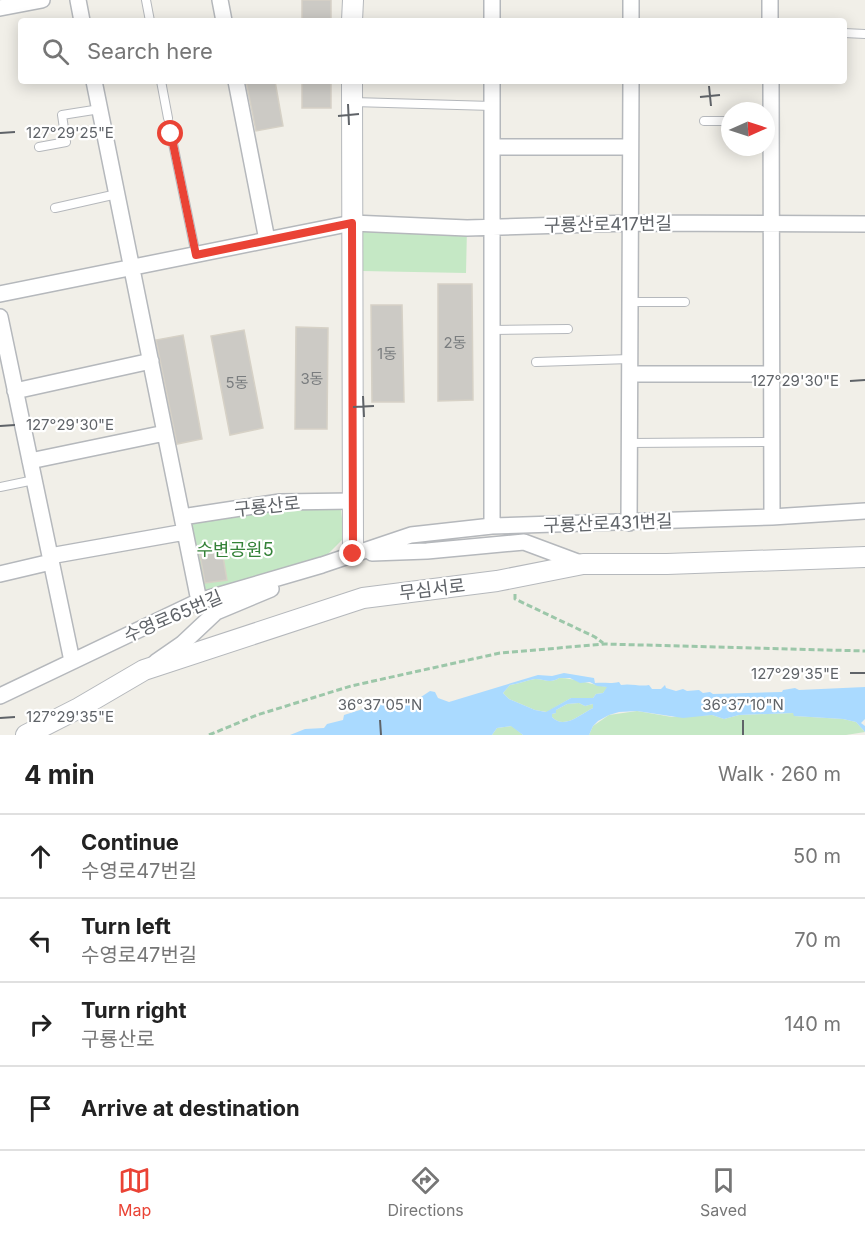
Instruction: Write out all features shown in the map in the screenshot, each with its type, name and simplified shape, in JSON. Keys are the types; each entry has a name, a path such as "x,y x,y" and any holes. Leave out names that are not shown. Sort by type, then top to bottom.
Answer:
{"street":[{"path":"0,8 42,0"},
{"path":"78,0 81,18"},
{"path":"220,0 223,18"},
{"path":"352,0 352,18"},
{"path":"492,0 492,18"},
{"path":"631,0 631,18"},
{"path":"770,0 770,18"},
{"path":"95,84 199,601"},
{"path":"352,84 353,554"},
{"path":"492,84 492,526"},
{"path":"629,523 631,84"},
{"path":"770,102 771,84"},
{"path":"237,88 267,240"},
{"path":"492,147 630,147"},
{"path":"770,156 772,517"},
{"name":"구룡산로417번길","path":"0,294 352,223 467,228 630,223 865,224"},
{"path":"0,317 72,662"},
{"path":"15,391 151,361"},
{"path":"630,366 705,374 772,374"},
{"path":"30,461 165,433"},
{"name":"구룡산로","path":"0,574 50,559 280,502 353,501"},
{"name":"구룡산로431번길","path":"353,554 411,535 492,526 629,523 865,511"},
{"path":"144,670 182,644 216,612 353,554 428,551 524,542 583,564"},
{"name":"수영로65번길","path":"0,696 199,601 353,554"},
{"name":"무심서로","path":"26,735 79,708 144,670 363,598 513,578 583,564 667,564 865,556"}],"lane":[{"path":"146,0 149,18"},
{"path":"847,33 865,34"},
{"path":"162,84 168,118"},
{"path":"352,102 492,106"},
{"path":"39,147 66,142 62,115 100,109"},
{"path":"704,121 721,121"},
{"path":"171,134 196,255"},
{"path":"55,208 117,195"},
{"path":"630,302 685,302"},
{"path":"492,330 568,328"},
{"path":"536,362 630,366"},
{"path":"630,443 772,442"},
{"path":"0,487 34,480"}],"path":[{"path":"513,578 515,599 605,644"},
{"path":"209,735 257,715 351,686 500,653 605,644 865,651"}],"green space":[{"path":"362,223 467,228 466,273 362,271"},
{"name":"수변공원5","path":"277,509 341,509 344,538 328,554 291,570 203,592 191,522"},
{"path":"559,678 608,687 603,693 596,694 593,698 571,698 547,712 535,710 509,699 503,693 510,685 535,679 550,681"},
{"path":"579,703 585,706 593,704 593,708 567,721 557,721 552,717 556,710 567,704"},
{"path":"637,711 672,717 712,715 724,719 739,715 794,713 794,716 856,722 865,732 846,735 589,735 593,726 609,715"},
{"path":"512,726 523,735 492,735 497,728"}],"water":[{"path":"564,673 594,678 595,683 619,682 621,685 649,685 652,689 661,689 665,685 666,688 676,691 699,690 713,694 782,692 795,688 799,690 865,687 865,719 861,723 865,726 865,732 856,722 794,716 793,713 739,715 724,719 712,715 683,718 637,711 609,715 593,726 589,735 523,735 511,726 497,728 492,735 290,735 305,729 324,728 327,724 343,720 344,715 401,697 418,699 430,691 435,692 438,698 449,702 538,675 552,676","holes":["570,678 580,683 590,682 597,686 607,687 603,693 596,694 593,698 571,698 546,712 509,699 503,693 510,685 535,679 550,681","579,703 585,706 593,704 593,708 567,721 557,721 552,717 556,710 567,704"]}],"building":[{"path":"302,0 331,0 331,18 302,18"},
{"path":"247,84 276,84 283,126 256,131"},
{"path":"302,84 331,84 331,108 302,108"},
{"path":"438,284 472,284 473,400 438,401"},
{"path":"371,305 402,305 404,402 372,402"},
{"path":"296,327 328,328 327,429 295,429"},
{"path":"244,330 263,428 230,435 211,336"},
{"path":"183,335 202,439 177,444 156,340"},
{"path":"221,545 227,580 205,583 199,549"}],"route":[{"path":"171,134 196,255 352,223 353,554"}]}
